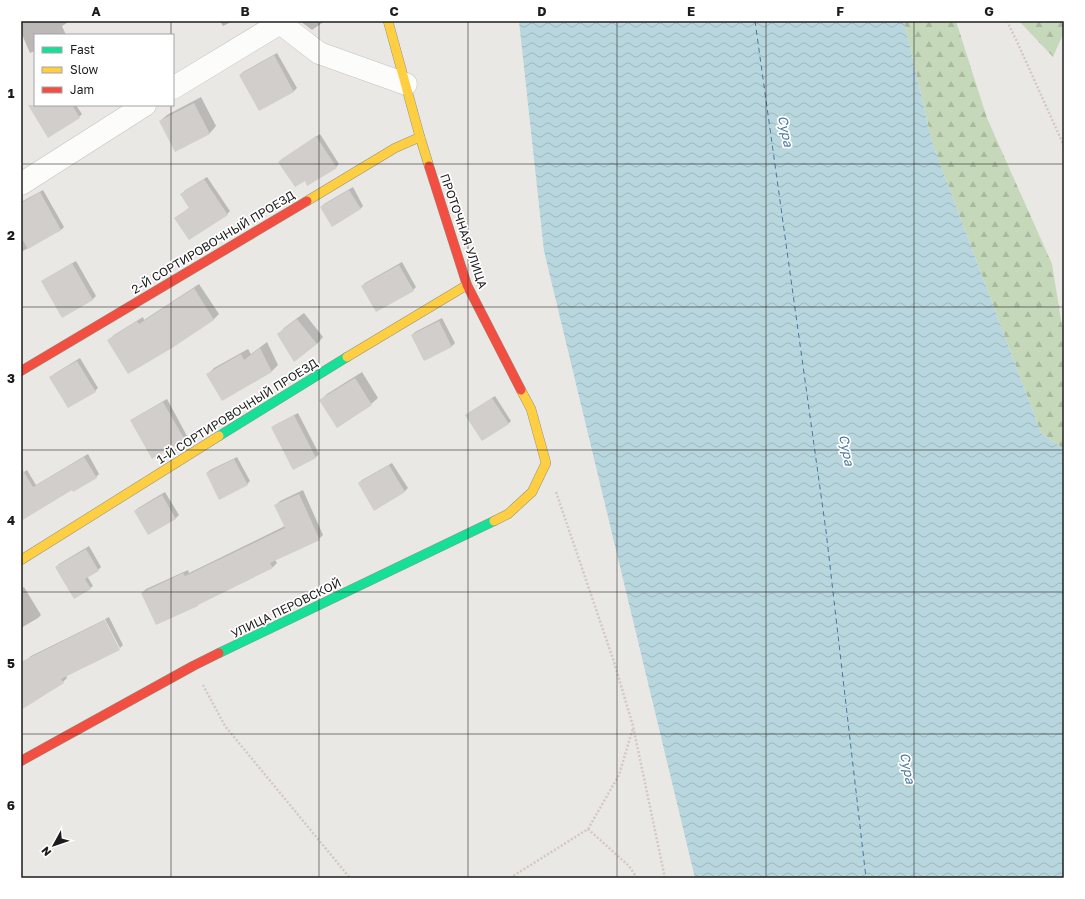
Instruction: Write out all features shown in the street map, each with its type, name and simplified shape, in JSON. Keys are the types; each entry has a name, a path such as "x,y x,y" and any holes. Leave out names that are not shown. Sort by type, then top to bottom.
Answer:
{"main road":[{"name":"ПРОТОЧНАЯ УЛИЦА","path":"388,21 420,136 467,285 531,409 546,463"},
{"name":"2-Й СОРТИРОВОЧНЫЙ ПРОЕЗД","path":"21,371 395,148 420,136"},
{"name":"1-Й СОРТИРОВОЧНЫЙ ПРОЕЗД","path":"21,560 315,376 467,285"},
{"name":"УЛИЦА ПЕРОВСКОЙ","path":"21,761 193,666 508,514 532,492 546,463"}],"street":[{"path":"174,87 279,22 318,53 406,84"},
{"path":"21,184 143,106"}],"path":[{"path":"1007,21 1020,46 1064,146"},
{"path":"546,463 614,662 633,726 665,878"},
{"path":"193,666 225,726 350,878"},
{"path":"510,878 588,829 619,775 633,726"},
{"path":"588,829 629,866 637,878"}],"green space":[{"path":"904,21 956,21 987,118 1052,264 1064,338 1064,449 1041,433 932,142"},
{"path":"1019,21 1064,21 1064,32 1053,57"}],"water":[{"name":"Сура","path":"519,21 904,21 932,142 1041,433 1064,449 1064,878 695,878 544,251"}],"building":[{"path":"274,55 294,92 259,111 239,75"},
{"path":"194,103 210,134 175,152 159,121"},
{"path":"28,105 73,106 80,118 48,138"},
{"path":"316,136 337,168 307,186 305,181 295,187 278,162"},
{"path":"204,179 228,215 189,240 174,218 189,208 180,194"},
{"path":"349,190 361,209 332,227 320,207"},
{"path":"40,192 61,230 28,249 21,237 21,203"},
{"path":"72,263 93,300 62,318 41,281"},
{"path":"399,265 414,291 376,312 361,286"},
{"path":"194,288 214,320 172,348 128,374 107,340 137,321 139,324"},
{"path":"297,319 317,344 294,362 277,334"},
{"path":"439,321 452,347 424,361 411,335"},
{"path":"260,348 272,372 222,401 206,374 241,354 244,360"},
{"path":"77,361 96,392 68,408 49,377"},
{"path":"355,378 372,405 337,428 319,400"},
{"path":"492,398 509,424 482,441 465,415"},
{"path":"163,402 185,440 152,459 130,420"},
{"path":"294,415 316,458 293,470 271,427"},
{"path":"84,457 97,478 73,492 72,490 21,521 21,467 33,487"},
{"path":"234,459 248,485 219,500 206,473"},
{"path":"389,465 405,492 374,511 358,483"},
{"path":"299,494 320,540 270,563 273,568 198,606 156,625 141,593 183,573 185,576 285,528 274,505"},
{"path":"162,495 176,519 148,535 134,511"},
{"path":"86,549 99,571 85,579 91,589 74,599 55,567"},
{"path":"105,620 120,650 61,679 64,683 21,710 21,662"}],"ferry route":[{"path":"755,21 826,531 866,878"}],"traffic: fast":[{"path":"219,436 347,357"},
{"path":"219,653 494,521"}],"traffic: slow":[{"path":"388,21 429,166"},
{"path":"307,201 395,148 420,137"},
{"path":"347,357 467,285"},
{"path":"494,521 508,514 532,492 546,463 531,409 521,390"},
{"path":"21,560 219,436"}],"traffic: jam":[{"path":"429,166 467,285 521,390"},
{"path":"21,371 307,201"},
{"path":"21,761 219,653"}]}
